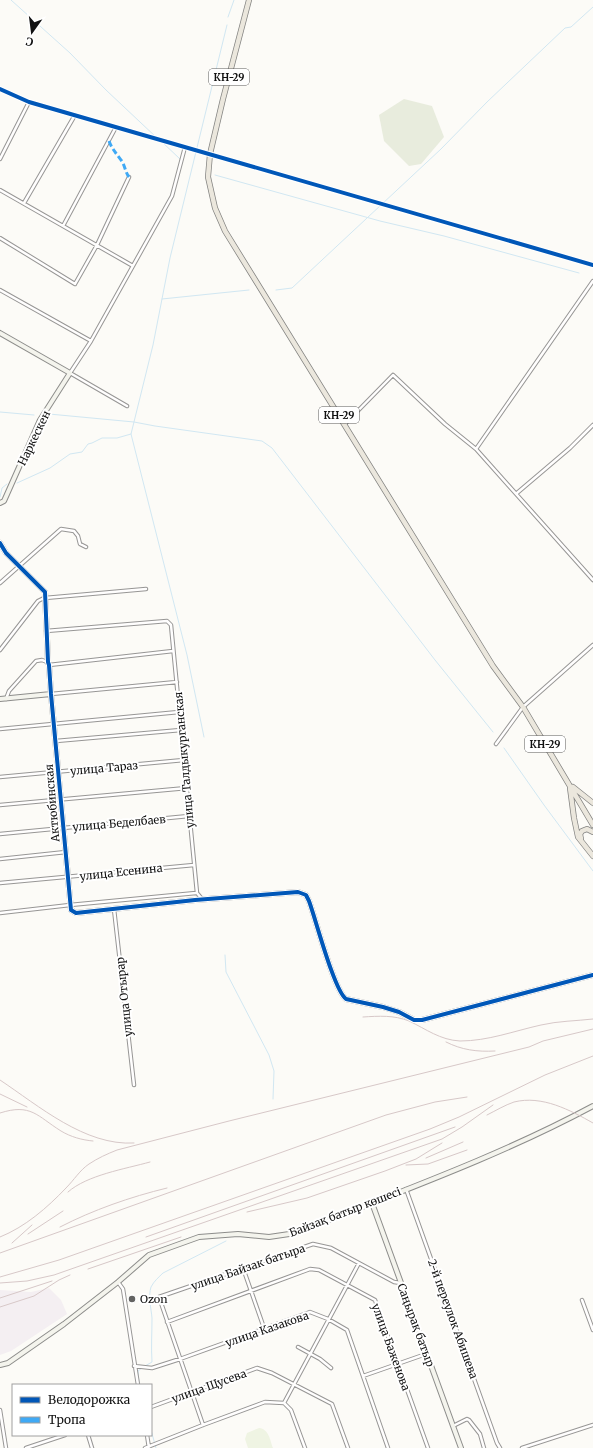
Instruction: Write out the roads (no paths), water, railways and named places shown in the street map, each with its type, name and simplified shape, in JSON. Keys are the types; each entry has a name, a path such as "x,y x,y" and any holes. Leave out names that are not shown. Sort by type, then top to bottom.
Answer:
{"main road":[{"name":"КН-29","path":"249,0 210,154 208,177 215,208 225,231 493,666 523,707 593,825"},
{"path":"570,785 593,803"},
{"path":"570,785 578,836 593,856"},
{"path":"581,841 580,834 582,831 587,828 593,832"}],"street":[{"path":"0,89 29,102 593,265"},
{"path":"0,159 29,102"},
{"path":"24,204 75,115"},
{"path":"64,226 116,127"},
{"path":"70,373 91,341 172,196 186,147"},
{"path":"0,238 75,284 97,245 129,177"},
{"path":"0,190 132,266"},
{"path":"476,449 593,281"},
{"path":"0,290 91,341"},
{"path":"0,333 127,406"},
{"name":"Наркескен","path":"0,503 4,501 40,420 70,373"},
{"path":"345,424 393,375 445,424 476,449 517,493 593,580"},
{"path":"517,493 570,448 593,425"},
{"path":"0,583 61,529 74,531 78,536 80,544 86,547"},
{"path":"0,543 6,553 45,592 45,598"},
{"path":"0,650 38,601 45,598 146,589"},
{"name":"Актюбинская","path":"45,598 51,694 71,910 76,913 114,909"},
{"name":"улица Талдыкурганская","path":"46,631 167,621 171,625 197,893"},
{"path":"496,744 523,707 593,645"},
{"path":"6,699 8,691 36,661 42,660 49,664 174,651"},
{"path":"0,699 177,682"},
{"path":"0,729 179,712"},
{"path":"55,741 181,730"},
{"name":"улица Тараз","path":"0,777 184,760"},
{"path":"0,805 186,788"},
{"name":"улица Беделбаев","path":"0,834 189,816"},
{"path":"0,859 66,852"},
{"name":"улица Есенина","path":"0,884 194,865"},
{"path":"114,909 203,899 298,892 303,894 310,901 342,996 346,999 399,1012 414,1020 422,1020 593,975"},
{"path":"0,913 70,904 197,893 203,899"},
{"name":"улица Отырар","path":"114,909 134,1085"},
{"name":"Байзақ батыр көшесі","path":"0,1365 8,1363 64,1324 118,1282 149,1255 199,1237 238,1234 269,1237 296,1233 475,1162 538,1134 593,1106"},
{"name":"2-й переулок Абишева","path":"406,1189 500,1448"},
{"name":"Саңырақ батыр","path":"372,1203 461,1448"},
{"name":"улица Байзак батыра","path":"167,1322 159,1297 313,1244 331,1248 394,1282 401,1283"},
{"path":"284,1403 359,1263"},
{"path":"243,1268 264,1328"},
{"name":"улица Баженова","path":"167,1322 310,1269 319,1270 375,1300 428,1448"},
{"path":"118,1282 121,1285 122,1290 138,1384"},
{"path":"582,1300 593,1330"},
{"name":"улица Казакова","path":"134,1366 152,1368 310,1312 328,1319 346,1330 388,1448"},
{"path":"167,1322 203,1424"},
{"path":"298,1347 320,1359 331,1368"},
{"path":"362,1376 398,1365 426,1354"},
{"name":"улица Щусева","path":"152,1407 257,1368 272,1373 332,1404 348,1448"},
{"path":"145,1448 203,1424 265,1402 284,1403 291,1410 305,1448"},
{"path":"0,1410 6,1448"},
{"path":"453,1426 467,1419 470,1420 480,1434 484,1448"},
{"path":"522,1448 593,1425"},
{"path":"26,1448 62,1436"},
{"path":"88,1436 92,1448"},
{"path":"147,1436 149,1447"}],"waterway":[{"path":"11,0 70,53 106,90 157,138"},
{"path":"228,17 234,0"},
{"path":"276,290 292,288 441,149 487,102 565,28 571,27 593,7"},
{"path":"204,737 187,655 131,434 153,345 170,258 227,25"},
{"path":"161,141 180,159"},
{"path":"215,175 380,221 444,236 579,273"},
{"path":"162,299 249,290"},
{"path":"0,412 34,415"},
{"path":"49,414 134,422 262,441 272,448 435,660 493,732"},
{"path":"17,483 50,468 70,454 82,452 88,444 102,438 117,438 131,434"},
{"path":"0,497 2,488 7,484"},
{"path":"504,748 593,871"},
{"path":"225,955 226,972 269,1055 274,1071 273,1099"},
{"path":"145,1366 152,1362 152,1318 150,1298 152,1285 163,1273 226,1241"},
{"path":"139,1382 138,1371 142,1368"},
{"path":"152,1434 156,1448"}],"railway":[{"path":"363,1017 386,1016 403,1019 433,1034 446,1039 460,1041 491,1038 547,1024 593,1019"},
{"path":"0,1237 18,1228 43,1210 86,1166 117,1150 529,1047 543,1041 593,1029"},
{"path":"446,1042 470,1050 495,1051"},
{"path":"0,1277 59,1260 430,1129 459,1117 545,1075 593,1056"},
{"path":"0,1080 47,1112 80,1131 98,1138 116,1142 134,1143"},
{"path":"0,1094 27,1107"},
{"path":"0,1253 386,1115 435,1102 467,1097"},
{"path":"487,1115 514,1102 535,1100 555,1105 575,1113 593,1123"},
{"path":"0,1283 27,1281 54,1275 442,1139 493,1105"},
{"path":"0,1113 19,1109 27,1110 69,1135 93,1141"},
{"path":"146,1237 455,1127"},
{"path":"426,1158 463,1142"},
{"path":"247,1212 307,1198 385,1171 416,1159 442,1143"},
{"path":"406,1165 428,1164 467,1150"},
{"path":"68,1192 85,1181 118,1170 150,1162"},
{"path":"60,1227 112,1204 167,1188"},
{"path":"28,1234 63,1211"},
{"path":"12,1243 32,1225"},
{"path":"88,1269 181,1237"},
{"path":"0,1307 34,1296 59,1280 70,1275"},
{"path":"0,1298 52,1281"}],"place":[{"name":"Ozon","path":"132,1299"}]}
